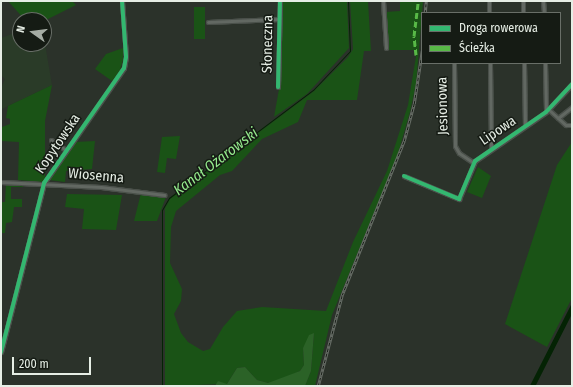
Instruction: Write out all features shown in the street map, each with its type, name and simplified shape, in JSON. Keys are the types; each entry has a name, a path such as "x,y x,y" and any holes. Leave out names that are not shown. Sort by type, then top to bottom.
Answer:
{"street":[{"name":"Kopytowska","path":"1,352 44,183 124,68 126,57 122,1"},
{"name":"Słoneczna","path":"278,87 280,1"},
{"path":"383,1 386,48"},
{"path":"489,1 489,12"},
{"path":"523,1 523,12"},
{"path":"543,1 544,12"},
{"path":"208,22 279,19"},
{"name":"Jesionowa","path":"454,64 455,146 459,153 474,163"},
{"path":"490,64 492,149"},
{"path":"524,64 525,126"},
{"path":"544,64 547,110 566,125 572,125"},
{"name":"Lipowa","path":"404,176 459,199 474,163 547,110 572,84"},
{"path":"558,118 572,107"},
{"path":"51,140 66,150"},
{"name":"Wiosenna","path":"1,182 44,183 164,195"}],"shaded area":[{"path":"12,34 12,52 46,52 52,85 2,109 1,88 5,79 1,75 1,38"}],"green space":[{"path":"8,1 72,1 76,5 52,17 52,12 18,12"},
{"path":"281,1 347,1 349,48 307,94 274,117 279,89"},
{"path":"350,1 368,1 371,51 364,51 357,100 307,100 298,122 262,139 232,171 220,175 176,211 171,227 170,263 182,289 181,301 174,314 181,333 188,342 203,351 210,349 223,327 237,311 262,307 326,311 353,242 387,171 408,105 417,50 388,50 385,12 400,11 400,1 423,1 416,84 410,112 397,157 332,315 315,386 305,386 311,371 314,333 303,348 304,365 300,371 276,382 268,383 257,380 245,367 237,368 227,384 165,386 165,208 170,199 314,91 348,57 353,49"},
{"path":"194,7 205,7 205,39 194,39"},
{"path":"123,48 123,60 119,73 112,81 95,69 106,54"},
{"path":"52,85 45,121 45,179 42,182 18,180 19,142 1,141 2,127 10,124 10,119 6,118 8,106"},
{"path":"180,136 176,159 167,158 165,173 157,172 162,137"},
{"path":"95,141 92,169 66,171 65,182 49,180 75,142"},
{"path":"572,142 572,298 547,347 505,324 557,165"},
{"path":"478,167 491,176 482,198 467,192"},
{"path":"6,184 23,185 23,187 11,187 11,199 22,199 22,207 14,207 12,222 6,223 5,233 1,233 1,202 5,202"},
{"path":"141,193 166,197 157,221 134,221"},
{"path":"67,194 122,195 116,230 82,229 84,209 65,207"},
{"path":"314,333 311,371 305,386 215,386 218,381 227,384 237,368 245,367 257,380 268,383 300,371 304,365 303,348 309,335"}],"waterway":[{"name":"Kanał Ożarowski","path":"162,386 162,210 169,198 314,89 350,51 348,1"},
{"path":"532,386 572,307"}],"railway":[{"path":"425,12 426,1"},
{"path":"318,386 342,295 404,141 414,104 421,58"}],"marked path":[{"path":"416,55 414,36 418,1"}],"cycle path":[{"path":"1,352 44,183 124,68 126,57 122,1"},
{"path":"278,87 280,1"},
{"path":"404,176 459,199 475,161 546,112 572,84"}]}
